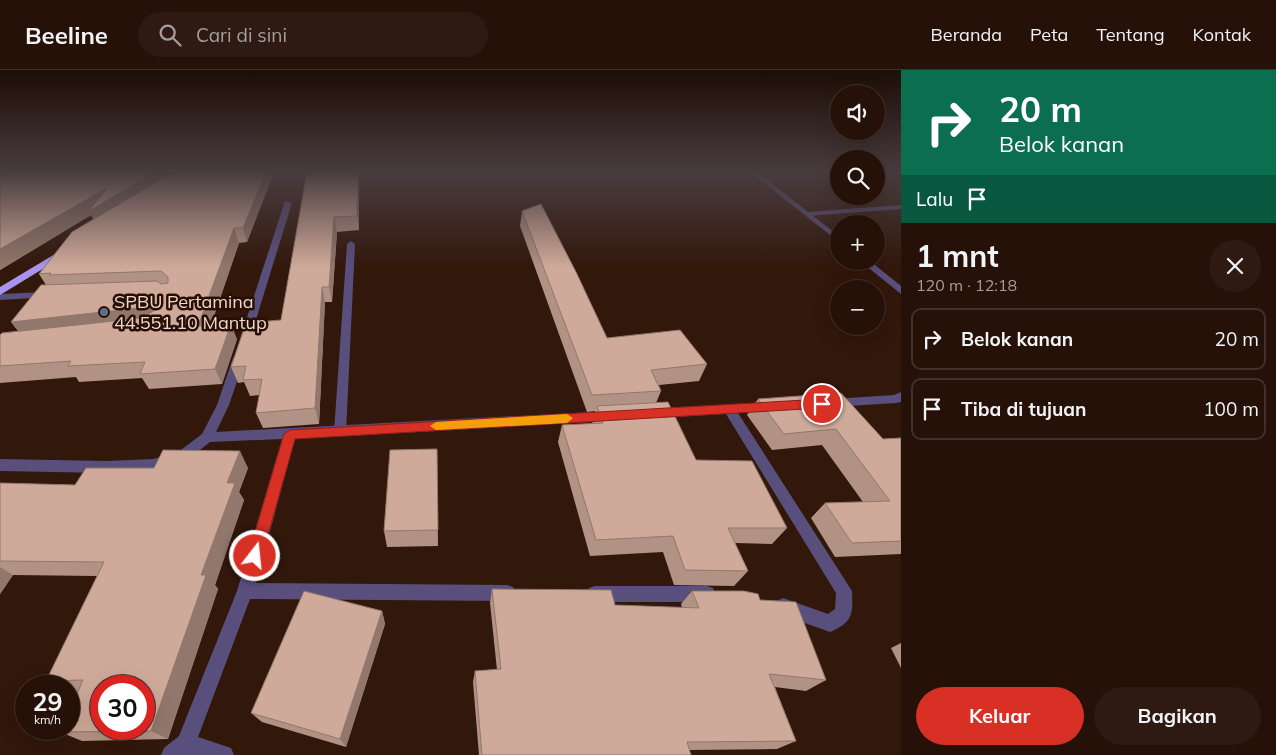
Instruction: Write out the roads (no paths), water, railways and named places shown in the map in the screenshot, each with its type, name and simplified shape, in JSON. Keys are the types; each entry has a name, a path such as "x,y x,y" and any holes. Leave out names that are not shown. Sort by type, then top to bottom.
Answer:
{"highway":[{"path":"0,292 75,245"}],"street":[{"path":"0,465 107,467 153,464 181,457 207,437 223,405 287,204"},
{"path":"794,204 830,233"},
{"path":"807,214 901,207"},
{"path":"340,432 351,244"},
{"path":"875,270 901,291"},
{"path":"0,297 56,295"},
{"path":"818,404 896,399 901,396"},
{"path":"639,414 778,406"},
{"path":"729,409 844,591 844,613 830,623 772,603"},
{"path":"207,437 340,432 619,415"},
{"path":"224,755 179,749 245,591 290,434"},
{"path":"245,591 522,593"},
{"path":"581,594 720,594"}],"place":[{"name":"SPBU Pertamina 44.551.10 Mantup","path":"104,312"}]}
